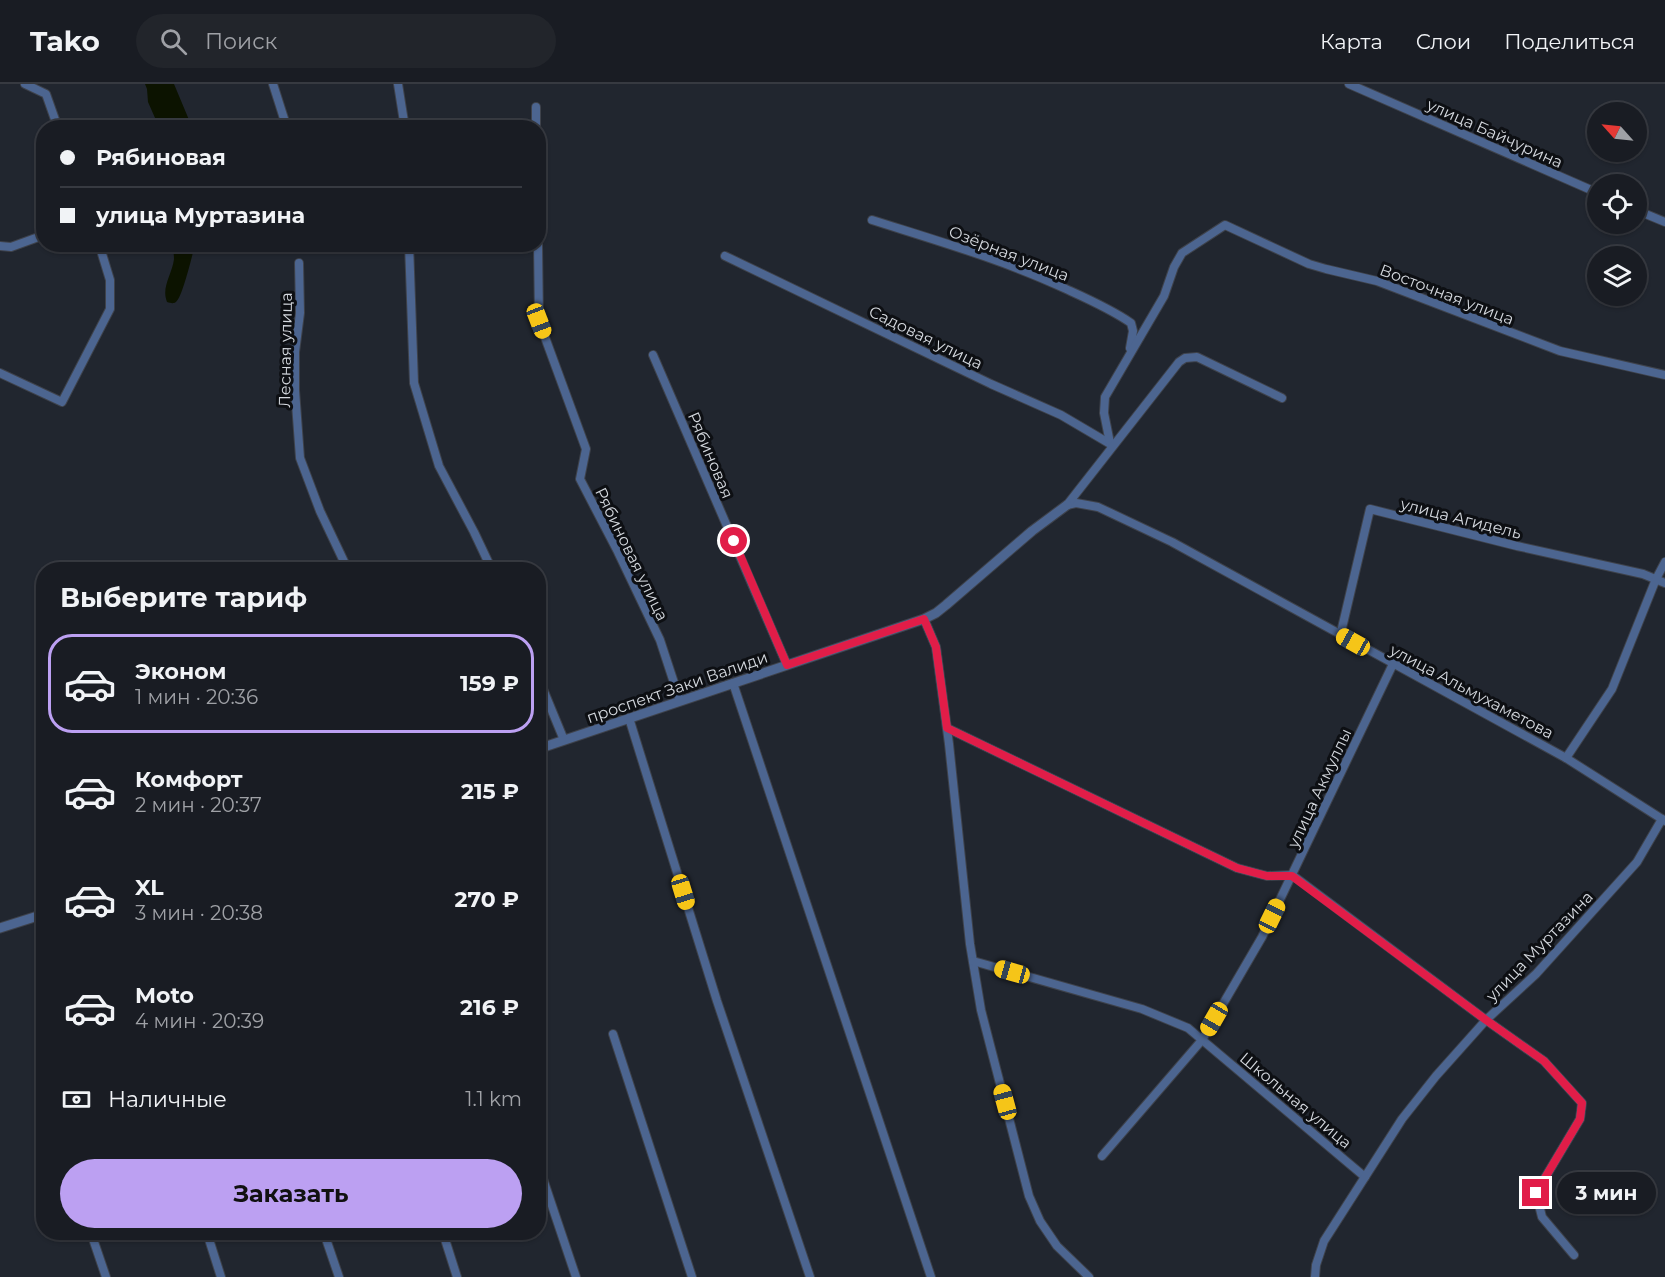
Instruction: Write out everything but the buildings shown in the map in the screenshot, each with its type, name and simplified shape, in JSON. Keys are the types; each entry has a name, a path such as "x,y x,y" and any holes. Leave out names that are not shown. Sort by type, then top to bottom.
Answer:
{"street":[{"path":"25,84 46,94 55,120"},
{"path":"273,84 284,120"},
{"path":"398,84 404,120"},
{"name":"улица Байчурина","path":"1349,84 1587,188"},
{"path":"536,108 536,120"},
{"path":"1647,215 1665,222"},
{"name":"Озёрная улица","path":"872,220 1002,262 1078,294 1131,323 1130,352"},
{"name":"Восточная улица","path":"1130,352 1164,296 1174,267 1182,253 1225,225 1309,264 1377,280 1560,351 1665,375"},
{"path":"0,246 11,247 36,238"},
{"path":"1,377 62,402 110,309 110,280 101,252"},
{"path":"409,252 414,383 439,466 488,562"},
{"name":"Рябиновая улица","path":"538,252 539,321 586,449 580,479 660,640 680,701"},
{"name":"Садовая улица","path":"725,256 991,384 1061,415 1111,444"},
{"name":"Лесная улица","path":"299,263 300,313 295,371 300,458 320,512 344,562"},
{"path":"1111,444 1104,413 1105,397 1130,352"},
{"name":"Рябиновая","path":"653,355 787,665"},
{"path":"1067,505 1111,444 1179,362 1185,358 1197,357 1282,398"},
{"name":"улица Альмухаметова","path":"1067,505 1085,504 1114,514 1172,542 1566,758 1663,820"},
{"name":"проспект Заки Валиди","path":"546,746 924,619 936,613 1032,531 1067,505"},
{"name":"улица Агидель","path":"1342,628 1370,509 1517,546 1643,574 1665,582"},
{"path":"1566,758 1612,689 1665,562"},
{"path":"924,619 936,647 973,961 981,1010 1029,1196 1040,1221 1057,1246 1089,1277"},
{"name":"улица Акмуллы","path":"1102,1156 1202,1040 1262,937 1393,664"},
{"path":"733,683 931,1277"},
{"path":"546,696 564,740"},
{"path":"629,718 717,1001 810,1277"},
{"path":"947,728 1237,868 1267,876 1292,876 1486,1020 1436,1076 1402,1119 1324,1241 1314,1277"},
{"name":"улица Муртазина","path":"1574,1255 1542,1217 1536,1193 1580,1119 1582,1103 1544,1061 1486,1020 1536,974 1637,862 1663,820"},
{"path":"0,928 36,917"},
{"name":"Школьная улица","path":"973,961 1142,1009 1188,1028 1365,1177"},
{"path":"613,1034 692,1277"},
{"path":"546,1188 576,1277"},
{"path":"93,1240 106,1277"},
{"path":"209,1240 221,1277"},
{"path":"326,1240 339,1277"},
{"path":"445,1240 457,1277"}],"shaded area":[{"path":"145,84 174,84 189,120 156,120 148,102"},
{"path":"174,252 193,252 182,292 173,303 167,302 165,291 174,259"}],"route":[{"path":"734,541 787,665 924,619 936,647 947,728 1237,868 1267,876 1292,876 1544,1061 1582,1103 1580,1119 1536,1193"}]}
